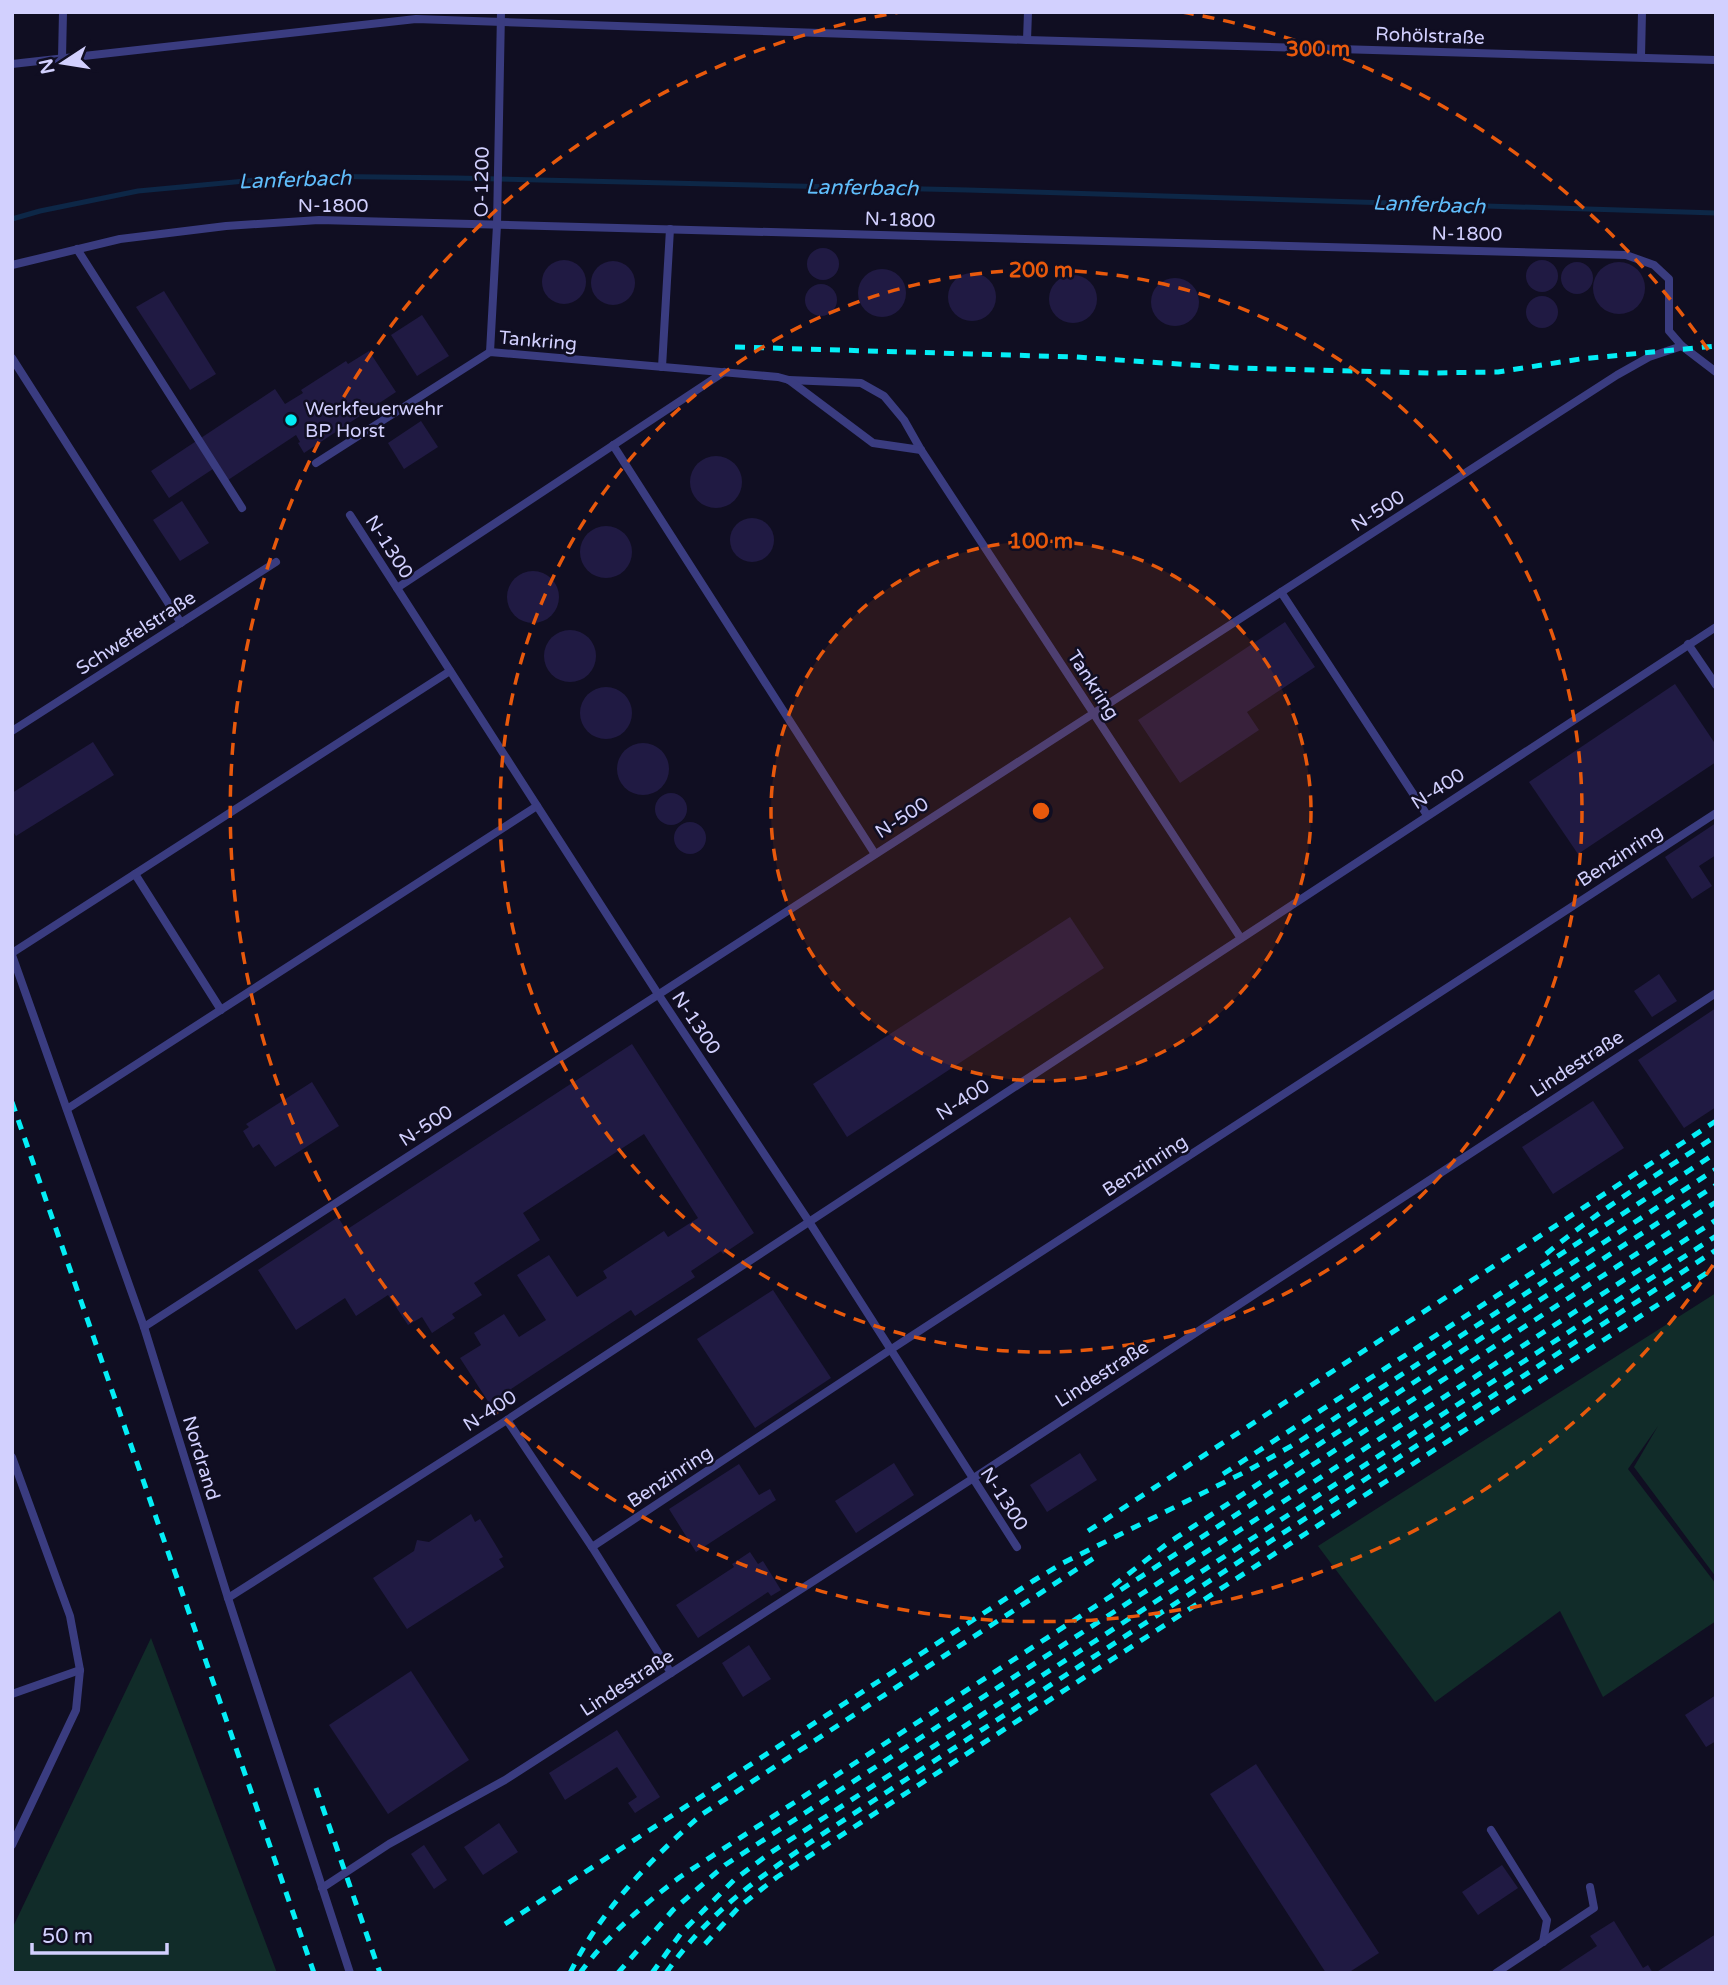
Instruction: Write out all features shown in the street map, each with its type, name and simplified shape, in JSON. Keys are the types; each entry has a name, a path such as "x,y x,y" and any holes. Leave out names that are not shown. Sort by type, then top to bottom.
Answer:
{"lane":[{"path":"62,58 63,12"},
{"name":"O-1200","path":"489,352 496,225 500,12"},
{"path":"1027,40 1028,12"},
{"path":"1641,57 1642,12"},
{"name":"Rohölstraße","path":"12,64 416,19 1716,60"},
{"name":"N-1800","path":"12,265 120,239 213,227 305,221 1626,255 1654,265 1668,279 1669,331 1682,346 1716,372"},
{"path":"662,367 670,229"},
{"path":"77,249 242,508"},
{"name":"N-500","path":"144,1327 1617,375 1649,357 1682,346"},
{"name":"Tankring","path":"316,463 489,352 789,380 860,383 884,396 904,420 1240,937"},
{"path":"12,358 181,623"},
{"path":"397,588 724,372"},
{"name":"Tankring","path":"789,380 873,443 921,450"},
{"path":"613,445 875,855"},
{"name":"N-1300","path":"350,515 1017,1547"},
{"name":"Schwefelstraße","path":"12,731 276,562"},
{"path":"1281,592 1427,815"},
{"name":"N-400","path":"228,1598 507,1420 808,1220 1716,627"},
{"path":"1688,644 1716,685"},
{"path":"12,954 450,671"},
{"path":"67,1109 537,806"},
{"name":"Benzinring","path":"592,1547 1716,813"},
{"path":"135,874 221,1010"},
{"name":"Nordrand","path":"12,954 144,1327 228,1598 350,1973"},
{"name":"Lindestraße","path":"322,1888 389,1844 505,1780 671,1674 1716,993"},
{"path":"507,1420 592,1547 671,1674"},
{"path":"12,1457 70,1616 80,1670 76,1710 12,1845"},
{"path":"12,1694 80,1670"},
{"path":"1491,1830 1547,1920 1543,1942"},
{"path":"1496,1973 1594,1908 1590,1887"}],"green space":[{"path":"1716,1293 1716,1577 1634,1467 1658,1426 1628,1469 1716,1584 1716,1621 1603,1697 1560,1611 1435,1702 1318,1546"},
{"path":"151,1638 277,1973 12,1973 12,1929"}],"building":[{"path":"823,248 834,253 839,264 834,275 823,280 812,275 807,264 812,253"},
{"path":"564,260 580,266 586,282 580,298 564,304 548,298 542,282 548,266"},
{"path":"1542,260 1553,265 1558,276 1553,287 1542,292 1531,287 1526,276 1531,265"},
{"path":"613,261 629,267 635,283 629,299 613,305 597,299 591,283 597,267"},
{"path":"1577,262 1588,267 1593,278 1588,289 1577,294 1566,289 1561,278 1566,267"},
{"path":"1619,262 1629,264 1637,270 1643,278 1643,298 1637,306 1629,312 1619,314 1609,312 1601,306 1595,298 1593,288 1595,278 1601,270 1609,264"},
{"path":"882,269 899,276 906,293 899,310 882,317 865,310 858,293 865,276"},
{"path":"972,273 989,280 996,297 989,314 972,321 955,314 948,297 955,280"},
{"path":"1073,275 1090,282 1097,299 1090,316 1073,323 1056,316 1049,299 1056,282"},
{"path":"1175,278 1192,285 1199,302 1192,319 1175,326 1158,319 1151,302 1158,285"},
{"path":"821,284 832,289 837,300 832,311 821,316 810,311 805,300 810,289"},
{"path":"164,291 216,374 190,390 136,307"},
{"path":"1542,296 1553,301 1558,312 1553,323 1542,328 1531,323 1526,312 1531,301"},
{"path":"422,315 449,356 417,376 391,335"},
{"name":"Werkfeuerwehr BP Horst","path":"369,351 396,392 304,453 296,435 228,480 219,465 169,498 151,471 275,389 285,404 303,393 301,390 346,361 348,364"},
{"path":"421,421 438,447 404,469 388,443"},
{"path":"716,456 726,458 734,464 740,472 740,492 734,500 726,506 716,508 706,506 698,500 692,492 690,482 692,472 698,464 706,458"},
{"path":"182,501 209,543 180,561 153,520"},
{"path":"752,518 768,524 774,540 768,556 752,562 736,556 730,540 736,524"},
{"path":"606,526 616,528 624,534 630,542 630,562 624,570 616,576 606,578 596,576 588,570 582,562 580,552 582,542 588,534 596,528"},
{"path":"533,571 543,573 551,579 557,587 557,607 551,615 543,621 533,623 523,621 515,615 509,607 507,597 509,587 515,579 523,573"},
{"path":"1285,622 1315,667 1247,712 1259,730 1180,783 1138,720"},
{"path":"570,630 580,632 588,638 594,646 594,666 588,674 580,680 570,682 560,680 552,674 546,666 544,656 546,646 552,638 560,632"},
{"path":"1675,684 1716,745 1716,762 1578,854 1529,782"},
{"path":"606,687 616,689 624,695 630,703 630,723 624,731 616,737 606,739 596,737 588,731 582,723 580,713 582,703 588,695 596,689"},
{"path":"93,742 114,775 16,836 12,830 12,793"},
{"path":"643,743 653,745 661,751 667,759 667,779 661,787 653,793 643,795 633,793 625,787 619,779 617,769 619,759 625,751 633,745"},
{"path":"671,793 682,798 687,809 682,820 671,825 660,820 655,809 660,798"},
{"path":"690,822 701,827 706,838 701,849 690,854 679,849 674,838 679,827"},
{"path":"1716,823 1716,855 1699,866 1712,886 1692,899 1665,857"},
{"path":"1070,917 1104,968 847,1137 813,1084"},
{"path":"1659,974 1677,1001 1652,1017 1634,991"},
{"path":"1716,1008 1716,1107 1684,1128 1638,1060"},
{"path":"632,1044 754,1233 691,1271 695,1277 635,1316 631,1310 511,1389 513,1392 491,1406 460,1358 481,1345 474,1333 504,1314 519,1337 546,1320 517,1275 549,1255 577,1297 607,1278 603,1271 664,1231 668,1237 698,1218 644,1134 523,1213 540,1240 474,1283 482,1295 452,1314 455,1318 432,1333 422,1317 408,1325 388,1295 356,1316 345,1298 296,1330 258,1270 338,1217 346,1230"},
{"path":"312,1082 339,1126 275,1167 259,1144 253,1148 243,1131 249,1127 246,1124"},
{"path":"1593,1101 1624,1148 1553,1194 1522,1147"},
{"path":"773,1290 831,1378 755,1428 697,1339"},
{"path":"1080,1453 1097,1480 1047,1512 1030,1485"},
{"path":"894,1463 914,1495 856,1533 835,1501"},
{"path":"739,1464 759,1495 770,1489 776,1500 696,1552 669,1509"},
{"path":"471,1514 475,1522 480,1519 503,1557 499,1559 504,1567 407,1629 373,1578 414,1551 417,1540 429,1542"},
{"path":"750,1552 758,1564 763,1561 781,1590 771,1596 768,1592 698,1638 676,1605 734,1567 732,1564"},
{"path":"749,1645 771,1679 743,1697 722,1663"},
{"path":"411,1671 469,1760 388,1814 329,1725"},
{"path":"1716,1695 1716,1741 1706,1747 1685,1715"},
{"path":"617,1730 660,1797 635,1813 628,1803 637,1797 617,1767 565,1800 549,1773"},
{"path":"1256,1764 1379,1953 1348,1973 1326,1973 1210,1794"},
{"path":"499,1823 518,1852 483,1875 464,1847"},
{"path":"424,1845 447,1880 434,1889 411,1854"},
{"path":"1502,1865 1518,1888 1478,1915 1462,1892"},
{"path":"1614,1921 1643,1968 1648,1965 1653,1973 1556,1973 1597,1946 1590,1936"},
{"path":"1716,1934 1716,1971 1713,1973 1655,1973"}],"waterway":[{"name":"Lanferbach","path":"12,219 138,191 300,176 968,190 1716,213"}],"railway":[{"path":"735,347 1076,357 1235,368 1431,373 1498,372 1580,359 1716,346"},
{"path":"12,1102 314,1973"},
{"path":"1088,1531 1716,1121"},
{"path":"1546,1254 1608,1207 1716,1136"},
{"path":"1223,1474 1716,1153"},
{"path":"505,1924 1033,1581 1300,1441 1716,1169"},
{"path":"1113,1586 1168,1543 1716,1185"},
{"path":"580,1973 627,1921 680,1877 1716,1202"},
{"path":"618,1973 673,1910 725,1865 1716,1220"},
{"path":"652,1973 682,1932 734,1880 770,1853 1716,1236"},
{"path":"666,1973 700,1931 737,1896 821,1835 1716,1250"},
{"path":"705,1944 739,1907 777,1877 1716,1267"},
{"path":"570,1973 582,1950 611,1908 645,1868 701,1815 1097,1556"},
{"path":"316,1788 380,1973"}],"place":[{"name":"Werkfeuerwehr BP Horst","path":"291,420"}]}
